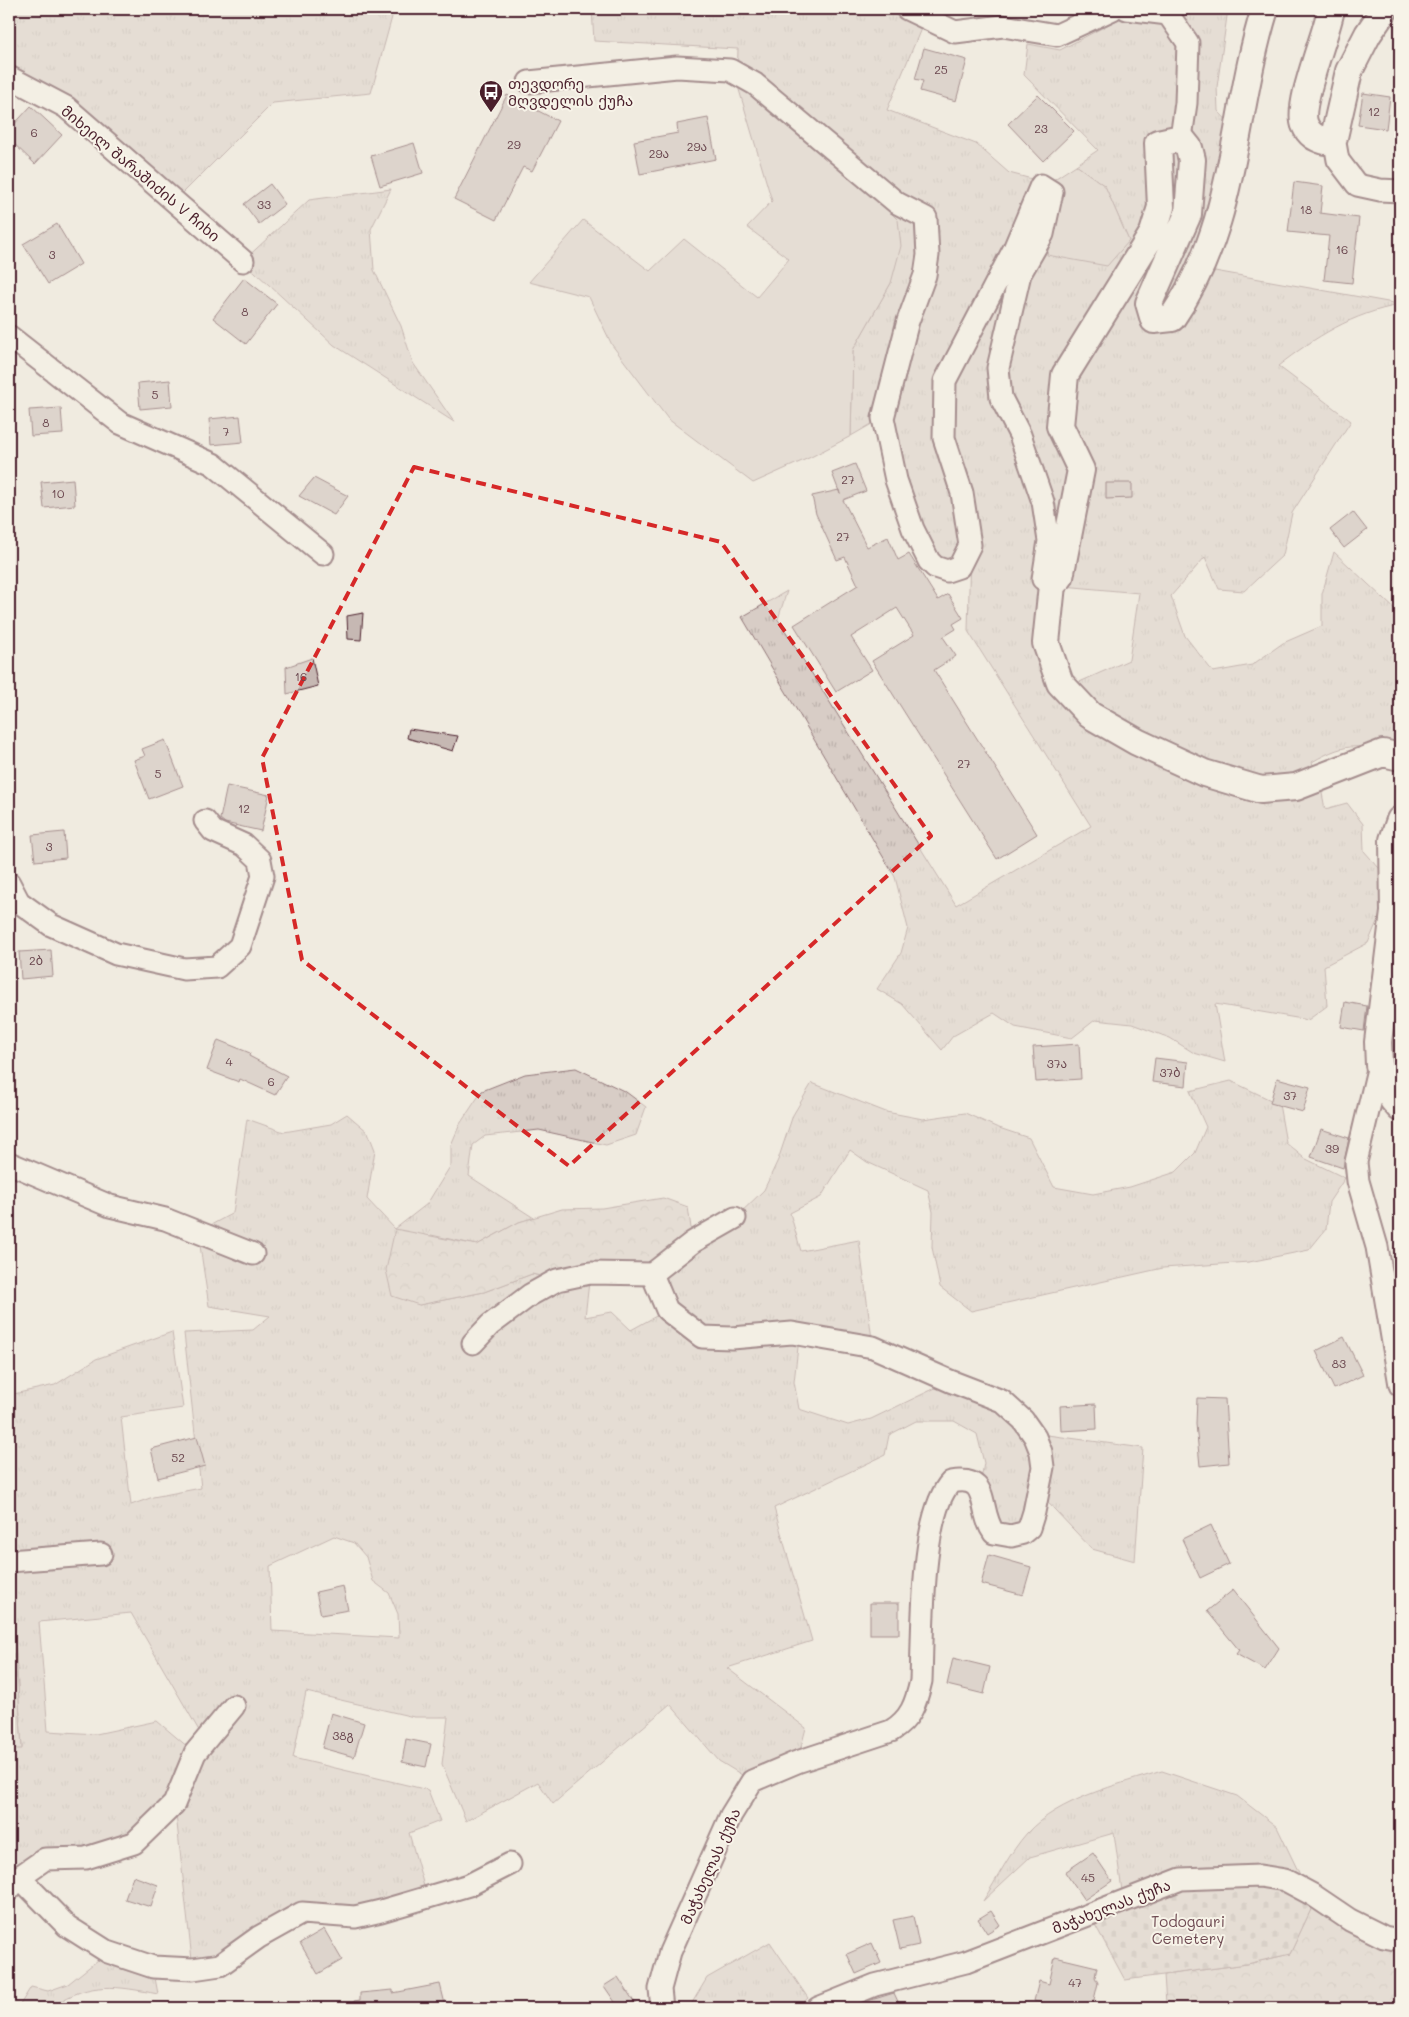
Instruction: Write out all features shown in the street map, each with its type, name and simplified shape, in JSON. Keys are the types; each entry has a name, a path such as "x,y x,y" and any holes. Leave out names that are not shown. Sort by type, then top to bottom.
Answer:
{"street":[{"path":"907,9 955,32 1003,26 1057,35 1112,9"},
{"path":"1127,9 1168,14 1188,43 1186,103 1181,138 1189,148 1192,160 1188,214 1149,304 1154,320 1172,318 1182,302 1215,234 1228,187 1253,46 1265,9"},
{"path":"1330,9 1304,104 1304,124 1313,136 1325,141 1334,137"},
{"path":"1385,9 1368,34 1349,71 1334,137 1338,160 1357,185 1380,190 1400,191"},
{"path":"529,82 677,67 730,70 755,84 897,203 926,218 928,255 925,274 908,321 883,418 896,480 913,529 929,561 935,567 948,571 959,567 970,545 962,493 944,438 945,381 1014,249 1041,185 1052,192 1043,234 1020,274 998,368 1001,398 1020,435 1043,502 1049,541 1043,579 1052,585"},
{"name":"მიხეილ შარაშიძის V ჩიხი","path":"9,77 66,107 243,261"},
{"path":"1181,138 1158,143 1161,207 1153,233 1065,375 1060,426 1081,470 1060,577 1052,585 1046,643 1060,683 1090,715 1137,742 1204,773 1261,790 1296,788 1383,753 1400,757"},
{"path":"9,336 120,422 213,464 323,554"},
{"path":"1400,820 1392,840 1394,912 1383,990 1378,1042 1379,1064 1356,1162 1358,1181 1377,1247 1400,1386"},
{"path":"9,883 19,902 51,925 116,954 184,969 217,967 240,946 263,876 260,860 244,845 213,831 205,821"},
{"path":"1379,1064 1393,1100 1400,1108"},
{"path":"9,1163 110,1206 165,1219 254,1254"},
{"path":"473,1343 490,1324 557,1280 590,1273 652,1274 693,1242 734,1218"},
{"name":"მაჭახელას ქუჩა","path":"652,1274 667,1310 702,1337 732,1338 792,1333 872,1347 1002,1401 1023,1420 1034,1437 1041,1452 1044,1467 1034,1512 1028,1528 1022,1533 1011,1536 994,1533 989,1526 978,1486 971,1481 951,1482 944,1489 930,1535 921,1681 916,1703 902,1724 891,1731 797,1762 752,1781 731,1815 670,1952 660,1989 662,2008"},
{"path":"9,1561 101,1554"},
{"path":"234,1706 195,1753 174,1804 134,1843 86,1858 46,1859 14,1883 67,1926 108,1952 153,1967 193,1969 220,1965 259,1937 302,1913 355,1917 381,1911 469,1885 510,1864"},
{"name":"მაჭახელას ქუჩა","path":"818,2008 875,1985 974,1959 1182,1879 1260,1876 1285,1880 1313,1894 1350,1920 1384,1937 1400,1940"}],"highlighted area":[{"path":"414,467 721,542 931,836 569,1166 302,960 262,758"}],"green space":[{"path":"9,9 387,9 392,17 371,93 273,103 176,200 9,77"},
{"path":"592,9 877,9 887,14 925,19 887,110 976,144 1009,173 1032,179 1053,180 1061,196 1129,241 1105,186 1076,165 1098,150 1024,75 1028,44 1060,50 1117,20 1116,9 1228,9 1217,87 1218,111 1239,133 1198,268 1399,304 1400,302 1400,305 1350,320 1320,336 1278,366 1351,421 1292,513 1283,555 1244,591 1219,589 1205,557 1171,596 1185,636 1213,672 1252,665 1283,643 1322,626 1322,594 1334,552 1400,614 1400,757 1355,747 1336,750 1312,762 1321,788 1325,809 1347,803 1363,824 1364,851 1393,884 1368,943 1324,966 1327,1006 1308,1020 1215,1004 1225,1062 1194,1053 1170,1038 1132,1024 1095,1020 1072,1038 1015,1027 994,1013 953,1036 942,1050 902,1004 877,989 901,953 908,928 895,877 742,617 787,591 778,619 956,905 1091,826 968,631 970,547 966,556 935,567 882,418 851,436 853,350 891,283 737,83 738,49 594,41","holes":["1053,585 1139,593 1129,660 1066,688 1045,635"]},
{"path":"737,83 871,193 898,220 901,246 891,283 853,350 851,436 811,457 753,483 668,419 612,345 589,297 529,282 583,220 650,271 684,239 757,297 789,259 747,227 772,201"},
{"path":"1076,165 1105,186 1129,241 1107,266 1047,255 1061,196 1053,180"},
{"path":"391,189 371,229 374,270 401,326 413,363 454,422 334,345 243,261 309,200"},
{"path":"576,1068 626,1092 646,1107 636,1135 606,1145 539,1130 485,1136 473,1145 469,1176 534,1218 519,1222 477,1245 431,1235 419,1305 484,1292 532,1274 557,1280 590,1273 585,1317 612,1312 631,1330 667,1310 652,1274 735,1218 764,1190 778,1160 793,1115 812,1083 886,1112 923,1119 965,1113 996,1127 1029,1138 1054,1187 1093,1194 1130,1187 1176,1172 1195,1153 1206,1127 1190,1091 1231,1081 1279,1104 1286,1143 1304,1158 1345,1178 1329,1202 1326,1229 1309,1250 1249,1262 1163,1268 971,1311 940,1287 932,1247 933,1212 928,1190 867,1162 850,1150 821,1197 790,1213 801,1251 859,1240 873,1347 792,1334 798,1347 794,1382 799,1409 848,1425 871,1419 950,1381 1040,1434 1143,1448 1135,1561 1092,1549 1037,1491 1016,1530 1000,1528 981,1480 984,1463 977,1434 954,1421 916,1421 889,1435 885,1455 774,1508 812,1641 727,1668 806,1728 797,1762 752,1781 719,1761 670,1704 553,1804 538,1782 466,1821 442,1764 448,1717 414,1717 306,1692 293,1758 428,1790 440,1821 409,1833 427,1897 302,1913 193,1969 175,1805 134,1843 45,1859 9,1890 9,1749 22,1748 14,1625 9,1624 9,1395 55,1385 96,1359 172,1332 183,1408 121,1417 131,1505 153,1497 201,1488 184,1333 253,1330 270,1316 209,1306 198,1232 233,1213 247,1119 284,1132 331,1124 347,1114 368,1132 375,1150 367,1199 395,1229 427,1204 451,1165 451,1145 460,1124 482,1091 525,1074","holes":["334,1536 354,1543 366,1557 373,1581 389,1593 398,1614 399,1638 272,1631 270,1566","131,1613 205,1741 195,1753 157,1721 96,1734 48,1731 39,1622"]},
{"path":"663,1198 688,1207 693,1242 652,1274 557,1280 532,1274 484,1292 419,1305 392,1296 386,1270 395,1229 477,1245 519,1222 562,1209 602,1208"},
{"path":"9,1624 14,1624 22,1749 9,1749"},
{"path":"1162,1771 1237,1796 1277,1827 1302,1879 1123,1898 1114,1833 1030,1857 983,1901 1015,1849 1027,1833 1040,1821 1055,1811 1090,1794"},
{"name":"Todogauri Cemetery","path":"1211,1885 1250,1885 1284,1890 1314,1903 1290,1954 1247,1964 1125,1980 1092,1919 1169,1891"},
{"path":"1314,1903 1400,1949 1400,2008 1175,2008 1166,2004 1164,1975 1247,1964 1290,1954"},
{"path":"770,1942 808,1998 797,2008 689,2008 707,1978"},
{"path":"108,1952 153,1967 158,1994 117,1988 93,1989 68,1997 54,2005 54,2008 18,2008 31,1987 48,1991 68,1984"}],"building":[{"path":"924,48 967,60 956,101 920,91 923,81 915,79"},
{"path":"1363,93 1390,97 1386,129 1358,125"},
{"path":"507,95 558,121 532,171 523,167 496,220 454,199"},
{"path":"1038,95 1074,131 1043,161 1008,124"},
{"path":"31,106 62,135 35,164 9,139 9,130"},
{"path":"708,118 716,159 640,174 634,141 678,133 677,124"},
{"path":"414,143 423,173 380,186 371,156"},
{"path":"1294,182 1323,186 1320,213 1359,218 1352,283 1324,280 1329,236 1288,232"},
{"path":"270,184 285,204 259,224 244,204"},
{"path":"57,224 81,264 48,284 23,244"},
{"path":"244,278 277,304 246,344 213,318"},
{"path":"170,380 172,406 140,409 138,383"},
{"path":"61,408 63,434 31,436 29,410"},
{"path":"240,416 243,442 211,445 209,419"},
{"path":"855,464 866,491 843,500 867,547 888,537 898,560 909,554 938,600 948,594 963,618 953,624 956,629 943,637 956,656 934,670 1037,834 997,859 872,661 914,635 897,608 851,637 872,670 836,692 794,625 858,585 845,557 837,560 816,514 812,496 839,490 832,473"},
{"path":"314,478 348,496 334,515 299,496"},
{"path":"73,479 75,505 44,508 41,482"},
{"path":"1106,483 1132,483 1132,498 1106,499"},
{"path":"1353,512 1367,530 1344,548 1330,530"},
{"path":"363,613 361,640 348,639 347,616"},
{"path":"312,658 318,686 287,694 286,667"},
{"path":"409,729 458,736 453,751 407,738"},
{"path":"165,740 183,786 149,799 134,760 145,756 142,749"},
{"path":"227,786 269,795 261,831 225,823 220,819"},
{"path":"64,832 66,858 35,861 32,835"},
{"path":"51,950 53,976 21,979 19,952"},
{"path":"1345,1002 1367,1006 1364,1031 1341,1027"},
{"path":"218,1040 250,1053 249,1056 287,1076 275,1095 240,1079 239,1082 207,1070"},
{"path":"1079,1044 1081,1079 1036,1082 1033,1047"},
{"path":"1155,1058 1188,1062 1186,1086 1152,1082"},
{"path":"1277,1078 1310,1087 1303,1112 1270,1103"},
{"path":"1321,1129 1349,1138 1343,1168 1311,1157"},
{"path":"1344,1337 1363,1375 1334,1389 1316,1351"},
{"path":"1197,1398 1225,1399 1229,1463 1200,1466 1196,1424"},
{"path":"1096,1404 1097,1429 1061,1431 1060,1406"},
{"path":"197,1437 205,1466 158,1478 151,1449"},
{"path":"1211,1525 1229,1564 1200,1578 1182,1539"},
{"path":"989,1555 1031,1567 1023,1595 981,1584"},
{"path":"343,1586 348,1610 321,1615 316,1592"},
{"path":"1233,1590 1279,1648 1265,1670 1236,1654 1239,1650 1207,1611"},
{"path":"870,1603 899,1603 899,1634 870,1634"},
{"path":"953,1658 990,1667 984,1694 947,1685"},
{"path":"331,1713 364,1723 354,1757 322,1748"},
{"path":"406,1739 431,1744 426,1767 402,1762"},
{"path":"1093,1853 1112,1881 1084,1900 1065,1872"},
{"path":"133,1876 158,1885 151,1907 125,1899"},
{"path":"991,1911 1000,1925 987,1933 978,1919"},
{"path":"913,1916 919,1945 900,1949 893,1920"},
{"path":"324,1929 342,1960 318,1974 300,1943"},
{"path":"872,1943 881,1963 856,1974 847,1954"},
{"path":"1055,1957 1097,1967 1095,1977 1098,1983 1092,2008 1064,2008 1034,2001 1039,1981 1049,1984"},
{"path":"618,1977 638,2008 619,2008 604,1986"},
{"path":"440,1984 446,2008 355,2008 354,2001 360,2000 360,1993 393,1990 393,1993"},
{"path":"894,1993 901,2008 870,2008 868,2001"}],"place":[{"name":"თევდორე მღვდელის ქუჩა","path":"491,113"}]}
